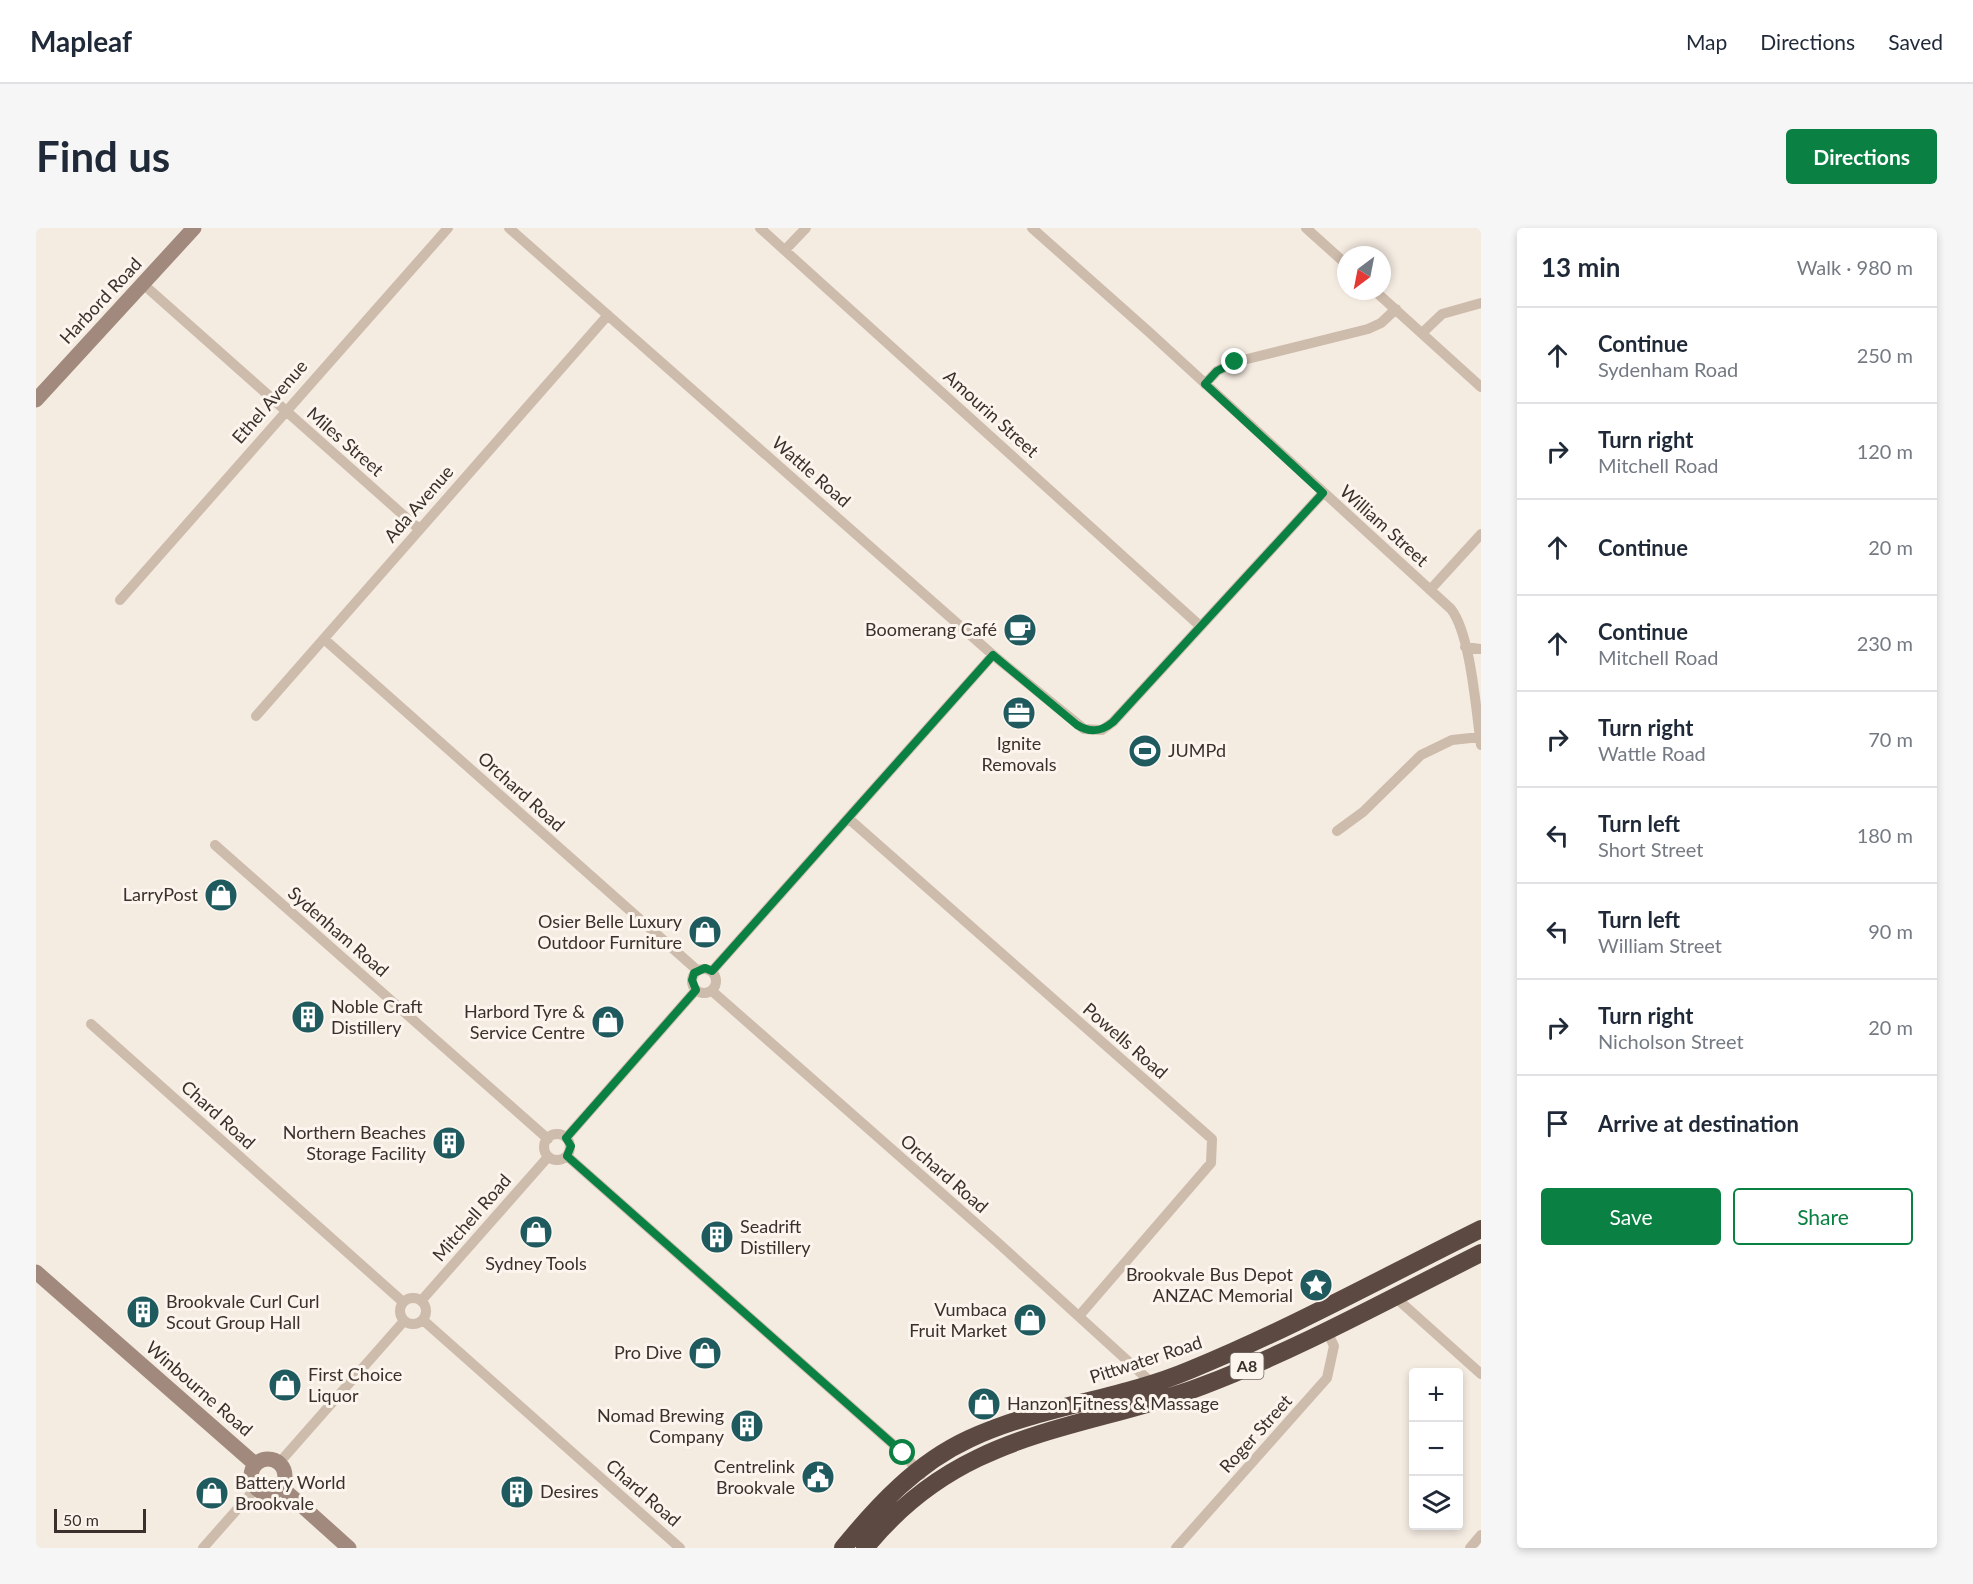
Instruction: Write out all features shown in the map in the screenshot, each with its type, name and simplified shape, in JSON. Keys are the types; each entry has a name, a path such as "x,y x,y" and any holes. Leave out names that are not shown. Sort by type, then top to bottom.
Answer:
{"highway":[{"name":"Pittwater Road","path":"843,1548 884,1500 918,1471 953,1447 990,1430 1153,1384 1294,1324 1481,1229"},
{"name":"A8","path":"865,1548 887,1522 930,1487 977,1458 1185,1392 1327,1331 1481,1253"},
{"path":"1379,1280 1395,1297"}],"main road":[{"name":"Harbord Road","path":"36,400 194,228"},
{"name":"Winbourne Road","path":"36,1272 255,1464"},
{"path":"264,1459 279,1463 285,1472 281,1487 266,1493 256,1488 250,1476 255,1464 264,1459"},
{"path":"281,1487 349,1548"}],"street":[{"name":"Ethel Avenue","path":"120,600 284,410 448,228"},
{"name":"Wattle Road","path":"509,228 993,655 1077,725 1097,731 1113,722 1199,625"},
{"name":"Amourin Street","path":"760,228 1199,625"},
{"path":"785,250 806,228"},
{"name":"William Street","path":"1032,228 1455,615 1466,647 1480,741"},
{"path":"1306,228 1337,256"},
{"name":"Miles Street","path":"143,284 418,529"},
{"path":"1386,300 1481,387"},
{"path":"1422,333 1442,314 1481,303"},
{"path":"1205,384 1217,371 1235,362 1368,329 1381,324 1396,309"},
{"name":"Ada Avenue","path":"256,716 608,315"},
{"path":"1199,625 1323,493"},
{"path":"1430,590 1481,534"},
{"name":"Orchard Road","path":"324,639 697,970"},
{"path":"1466,647 1481,648"},
{"path":"712,971 993,655"},
{"path":"1336,831 1363,812 1421,755 1452,740 1480,741"},
{"name":"Powells Road","path":"848,818 1212,1139 1211,1163 1079,1316"},
{"name":"Sydenham Road","path":"215,845 548,1139"},
{"path":"705,968 712,971 717,981 712,991 704,993 696,990 692,980 697,970 705,968"},
{"path":"566,1138 696,990"},
{"name":"Orchard Road","path":"712,991 1153,1384"},
{"name":"Chard Road","path":"91,1024 403,1302"},
{"path":"556,1134 566,1138 571,1146 567,1156 559,1160 548,1157 544,1147 548,1139 556,1134"},
{"path":"567,1156 903,1453 930,1487"},
{"name":"Mitchell Road","path":"421,1301 548,1157"},
{"path":"1395,1297 1481,1374"},
{"path":"412,1298 421,1301 426,1309 423,1320 414,1325 404,1321 399,1312 403,1302 412,1298"},
{"name":"Chard Road","path":"423,1320 680,1548"},
{"path":"279,1463 404,1321"},
{"name":"Roger Street","path":"1176,1548 1327,1378 1334,1346 1327,1331"},
{"path":"203,1548 256,1488"},
{"path":"1470,1548 1481,1535"}],"place":[{"name":"Boomerang Café","path":"1020,630"},
{"name":"Ignite Removals","path":"1019,713"},
{"name":"JUMPd","path":"1145,751"},
{"name":"LarryPost","path":"221,895"},
{"name":"Osier Belle Luxury Outdoor Furniture","path":"705,932"},
{"name":"Noble Craft Distillery","path":"308,1017"},
{"name":"Harbord Tyre & Service Centre","path":"608,1022"},
{"name":"Northern Beaches Storage Facility","path":"449,1143"},
{"name":"Sydney Tools","path":"536,1232"},
{"name":"Seadrift Distillery","path":"717,1237"},
{"name":"Brookvale Bus Depot ANZAC Memorial","path":"1316,1285"},
{"name":"Brookvale Curl Curl Scout Group Hall","path":"143,1312"},
{"name":"Vumbaca Fruit Market","path":"1030,1320"},
{"name":"Pro Dive","path":"705,1353"},
{"name":"First Choice Liquor","path":"285,1385"},
{"name":"Hanzon Fitness & Massage","path":"984,1404"},
{"name":"Nomad Brewing Company","path":"747,1426"},
{"name":"Centrelink Brookvale","path":"818,1477"},
{"name":"Desires","path":"517,1492"},
{"name":"Battery World Brookvale","path":"212,1493"}],"route":[{"path":"903,1453 567,1156 571,1146 566,1138 696,990 692,983 694,973 705,968 712,971 993,655 1077,725 1084,729 1102,730 1113,722 1199,625 1323,493 1205,384 1217,371 1235,362"}]}
